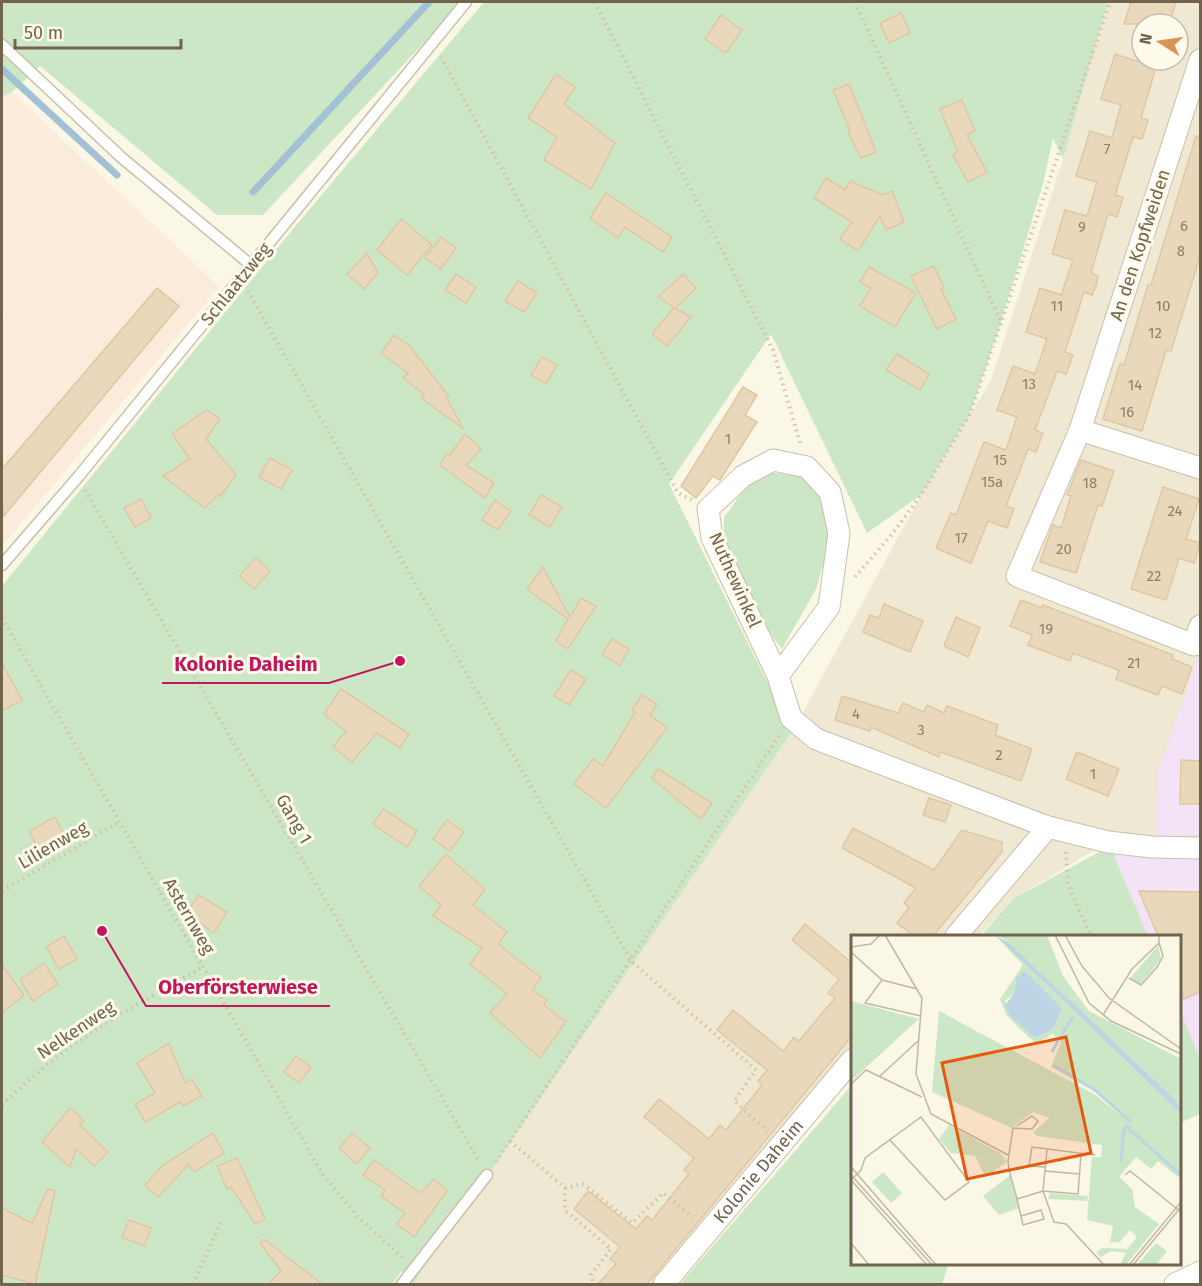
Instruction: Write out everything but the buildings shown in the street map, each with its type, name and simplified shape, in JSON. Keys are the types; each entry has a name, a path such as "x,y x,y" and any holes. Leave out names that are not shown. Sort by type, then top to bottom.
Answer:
{"street":[{"name":"An den Kopfweiden","path":"1200,60 1194,100 1080,430 1017,576 1194,645 1200,626"},
{"path":"1080,430 1200,468"},
{"name":"Nuthewinkel","path":"791,718 778,676 712,538 708,509 743,476 773,460 807,467"},
{"path":"778,676 829,607 839,533 830,492 807,467"},
{"path":"791,718 816,739 1057,829 1108,842 1200,849"},
{"path":"957,935 1057,829"},
{"name":"Kolonie Daheim","path":"664,1284 851,1061"},
{"path":"1175,1284 1200,1272"}],"lane":[{"name":"Schlaatzweg","path":"2,565 78,477 466,2"},
{"path":"2,45 122,158 251,265"},
{"path":"402,1284 487,1175"}],"path":[{"path":"595,2 773,350 807,467"},
{"path":"855,2 1001,322"},
{"path":"829,607 893,533 921,495 970,414 1110,2"},
{"path":"433,41 678,493 708,509"},
{"path":"241,278 631,961 756,1070 734,1101 781,1144"},
{"name":"Gang 1","path":"78,477 487,1175"},
{"name":"Asternweg","path":"2,618 323,1175 359,1218 415,1268"},
{"path":"487,1175 791,718"},
{"name":"Lilienweg","path":"2,891 119,822"},
{"path":"1057,829 1068,885 1091,935"},
{"name":"Nelkenweg","path":"2,1105 33,1075 66,1050 203,967"},
{"path":"510,1141 565,1188 565,1210 611,1249 591,1275 594,1284"},
{"path":"565,1188 583,1184 632,1223 663,1193 710,1230"},
{"path":"193,1284 221,1222"}],"shaded area":[{"path":"1108,2 1200,2 1200,848 1108,842 1013,899 980,935 851,935 851,1075 659,1284 413,1284 792,732 921,495 991,380 1063,159"},
{"path":"12,92 219,287 2,546 2,320 5,318 2,307 2,97"},
{"path":"1200,652 1200,835 1156,836 1157,774"},
{"path":"1110,846 1200,854 1200,1059 1181,1012 1181,935 1148,935"}],"green space":[{"path":"2,2 460,2 263,215 217,215 40,66 12,92 2,97"},
{"path":"484,2 1108,2 1063,159 1053,138 1043,184 970,414 921,495 867,533 771,334 669,484 792,732 413,1284 402,1271 392,1284 2,1284 2,586 298,223"},
{"path":"768,472 801,477 821,497 830,541 816,589 782,649 759,620 724,548 724,518 746,486"},
{"path":"1110,846 1148,935 982,935 1013,899"},
{"path":"1181,1012 1200,1059 1200,1114 1181,1123"},
{"path":"851,1086 851,1265 949,1265 942,1284 680,1284"}],"waterway":[{"path":"253,192 429,2"},
{"path":"2,69 117,175"}],"place":[{"name":"Kolonie Daheim","path":"400,661"},
{"name":"Oberförsterwiese","path":"102,931"}]}
